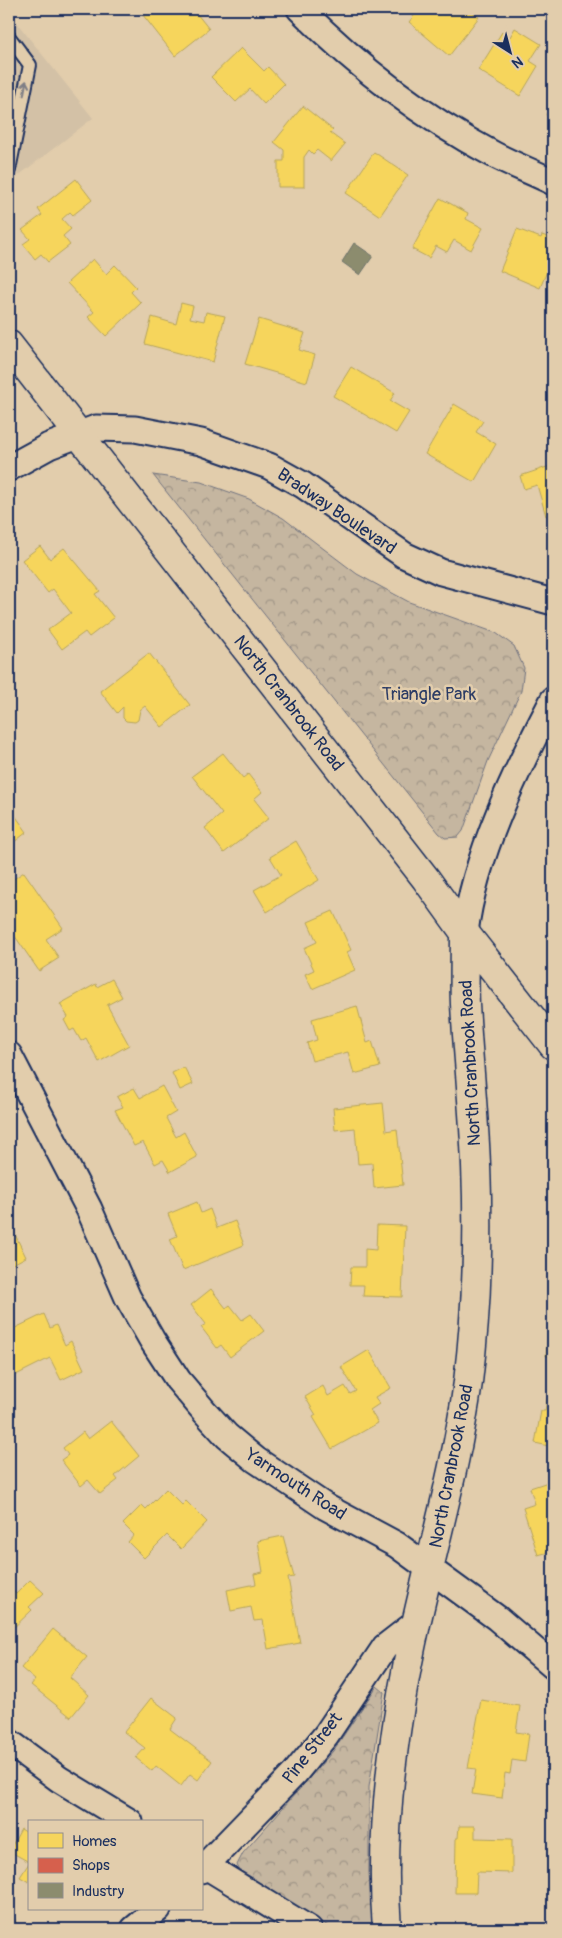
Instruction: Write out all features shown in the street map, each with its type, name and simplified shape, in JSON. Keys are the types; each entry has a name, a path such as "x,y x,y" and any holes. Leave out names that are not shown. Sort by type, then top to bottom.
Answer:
{"street":[{"path":"300,9 331,40 410,103 491,153 553,182"},
{"name":"North Cranbrook Road","path":"9,345 426,879 465,933 465,1004 476,1165 477,1285 472,1349 459,1443 416,1623 397,1728 390,1786 386,1848 387,1929"},
{"name":"Bradway Boulevard","path":"9,468 49,446 96,428 128,429 201,442 234,452 269,466 303,485 370,534 418,562 441,572 553,602"},
{"path":"553,700 504,801 468,907 465,933 553,1045"},
{"name":"Yarmouth Road","path":"9,1055 89,1209 133,1306 178,1380 205,1412 227,1436 285,1481 326,1508 397,1545 497,1618 553,1666"},
{"name":"Pine Street","path":"203,1866 307,1758 326,1735 386,1647 416,1623"},
{"path":"9,1742 59,1779 127,1820"},
{"path":"203,1866 309,1929"},
{"path":"134,1929 157,1910"}],"lane":[{"path":"9,38 30,65 9,170"}],"shaded area":[{"path":"9,13 93,118 9,183"}],"green space":[{"name":"Triangle Park","path":"153,475 201,482 249,499 283,518 357,574 409,602 496,633 514,646 524,668 521,691 488,761 463,831 458,837 445,838 439,833"},
{"path":"377,1686 384,1692 369,1787 369,1873 373,1929 333,1929 241,1873 237,1865 243,1853 333,1751"}],"building: Homes":[{"path":"193,9 209,29 175,56 139,10"},
{"path":"419,9 435,9 444,15 449,9 468,9 479,17 449,56 409,22"},
{"path":"515,28 541,44 530,61 538,66 520,96 478,70 502,32 510,37"},
{"path":"241,48 264,71 268,67 284,84 264,104 250,89 236,102 211,77"},
{"path":"553,100 553,118 546,115"},
{"path":"303,106 333,130 330,133 345,144 331,161 317,150 313,154 309,150 304,157 304,187 278,187 278,161 284,161 284,150 274,142"},
{"path":"374,152 408,175 380,216 346,193"},
{"path":"76,179 92,200 73,215 70,212 62,219 71,229 63,236 70,245 48,262 41,254 35,259 23,244 30,239 22,230 42,215 38,209"},
{"path":"440,198 468,213 466,219 483,228 471,250 454,240 447,252 436,246 429,258 412,249"},
{"path":"517,229 541,238 542,235 553,239 553,257 540,288 500,271"},
{"path":"93,259 106,274 115,265 136,287 131,292 141,303 106,336 88,317 94,312 67,283"},
{"path":"181,303 193,306 190,318 204,321 206,312 225,316 213,362 145,344 152,317 176,324"},
{"path":"259,319 305,333 299,350 315,355 307,382 245,364"},
{"path":"351,367 395,393 390,401 409,412 396,433 333,396"},
{"path":"454,404 483,421 476,432 496,444 474,482 425,454"},
{"path":"553,465 553,514 546,516 537,485 524,489 520,476"},
{"path":"40,546 50,559 64,548 100,591 95,594 114,618 89,637 85,632 62,649 48,630 71,613 53,589 48,593 22,560"},
{"path":"149,653 190,705 162,727 145,706 140,710 138,720 135,722 126,721 123,718 123,707 117,713 100,691"},
{"path":"223,753 243,778 248,774 262,792 254,799 269,818 224,853 205,828 222,814 192,776"},
{"path":"9,807 27,832 9,846"},
{"path":"296,841 319,880 267,912 254,890 281,875 270,857"},
{"path":"24,872 63,928 46,939 59,958 39,971 12,932 9,935 9,882"},
{"path":"333,911 351,950 347,952 355,970 312,989 305,974 314,970 304,948 317,942 308,922"},
{"path":"112,979 122,997 107,1005 129,1045 99,1062 86,1038 81,1041 74,1029 70,1031 64,1020 68,1017 60,1004 96,984 97,987"},
{"path":"357,1006 367,1043 372,1041 380,1067 354,1074 348,1052 312,1061 307,1043 317,1040 312,1019"},
{"path":"184,1067 193,1084 180,1090 172,1073"},
{"path":"162,1086 176,1112 166,1118 176,1137 184,1132 197,1157 170,1172 163,1160 155,1164 143,1142 134,1146 115,1110 123,1107 117,1097 134,1088 140,1098"},
{"path":"383,1103 386,1131 397,1129 403,1185 374,1188 372,1163 358,1164 355,1128 335,1130 333,1108"},
{"path":"197,1202 201,1213 210,1209 217,1228 235,1221 244,1245 183,1270 170,1239 177,1236 168,1214"},
{"path":"549,1202 552,1202 553,1237 549,1237"},
{"path":"9,1222 26,1257 9,1266"},
{"path":"377,1225 405,1226 402,1297 363,1296 364,1285 350,1285 351,1267 365,1267 365,1249 376,1250"},
{"path":"211,1289 226,1308 230,1305 242,1320 251,1314 264,1331 230,1357 221,1345 217,1348 201,1327 206,1324 191,1305"},
{"path":"44,1314 50,1328 56,1325 65,1345 71,1341 84,1369 61,1380 50,1358 16,1375 9,1359 9,1351 13,1349 9,1341 9,1331"},
{"path":"549,1322 553,1322 553,1357 546,1356"},
{"path":"369,1350 391,1388 375,1397 379,1404 370,1410 378,1423 332,1449 313,1417 316,1415 305,1397 323,1386 328,1396 345,1386 350,1394 356,1391 341,1367"},
{"path":"549,1389 553,1390 553,1447 535,1443 541,1411 545,1411"},
{"path":"111,1421 139,1456 115,1476 118,1480 100,1494 88,1480 81,1486 61,1460 68,1455 63,1448 83,1432 88,1439"},
{"path":"551,1481 553,1489 553,1566 549,1552 538,1555 523,1508 535,1504 530,1488"},
{"path":"166,1489 182,1505 186,1501 207,1522 181,1549 167,1535 144,1558 128,1542 134,1535 123,1524 142,1505 146,1509"},
{"path":"283,1536 294,1577 288,1578 300,1643 268,1649 263,1620 254,1621 251,1607 231,1611 227,1590 256,1584 254,1574 263,1572 258,1541"},
{"path":"30,1580 44,1593 29,1607 32,1610 9,1632 9,1586 16,1594"},
{"path":"53,1629 87,1657 70,1678 89,1695 71,1717 31,1685 35,1680 21,1668"},
{"path":"151,1698 177,1718 170,1729 212,1761 198,1780 190,1774 181,1786 156,1766 152,1771 136,1758 145,1748 124,1732"},
{"path":"481,1700 520,1706 516,1732 529,1734 525,1762 512,1760 510,1774 505,1773 502,1798 472,1794 476,1769 468,1768"},
{"path":"459,1826 475,1826 475,1838 512,1839 512,1873 477,1872 476,1893 455,1893 456,1838 458,1838"},
{"path":"21,1829 28,1833 28,1861 9,1851"},
{"path":"28,1865 28,1881 20,1877"},
{"path":"9,1903 18,1928 9,1929"},
{"path":"501,1922 502,1929 460,1929 459,1927"}],"building: Shops":[{"path":"9,52 14,53 11,71 15,71 12,94 9,93"}],"building: Industry":[{"path":"354,243 373,256 360,275 342,262"}]}
